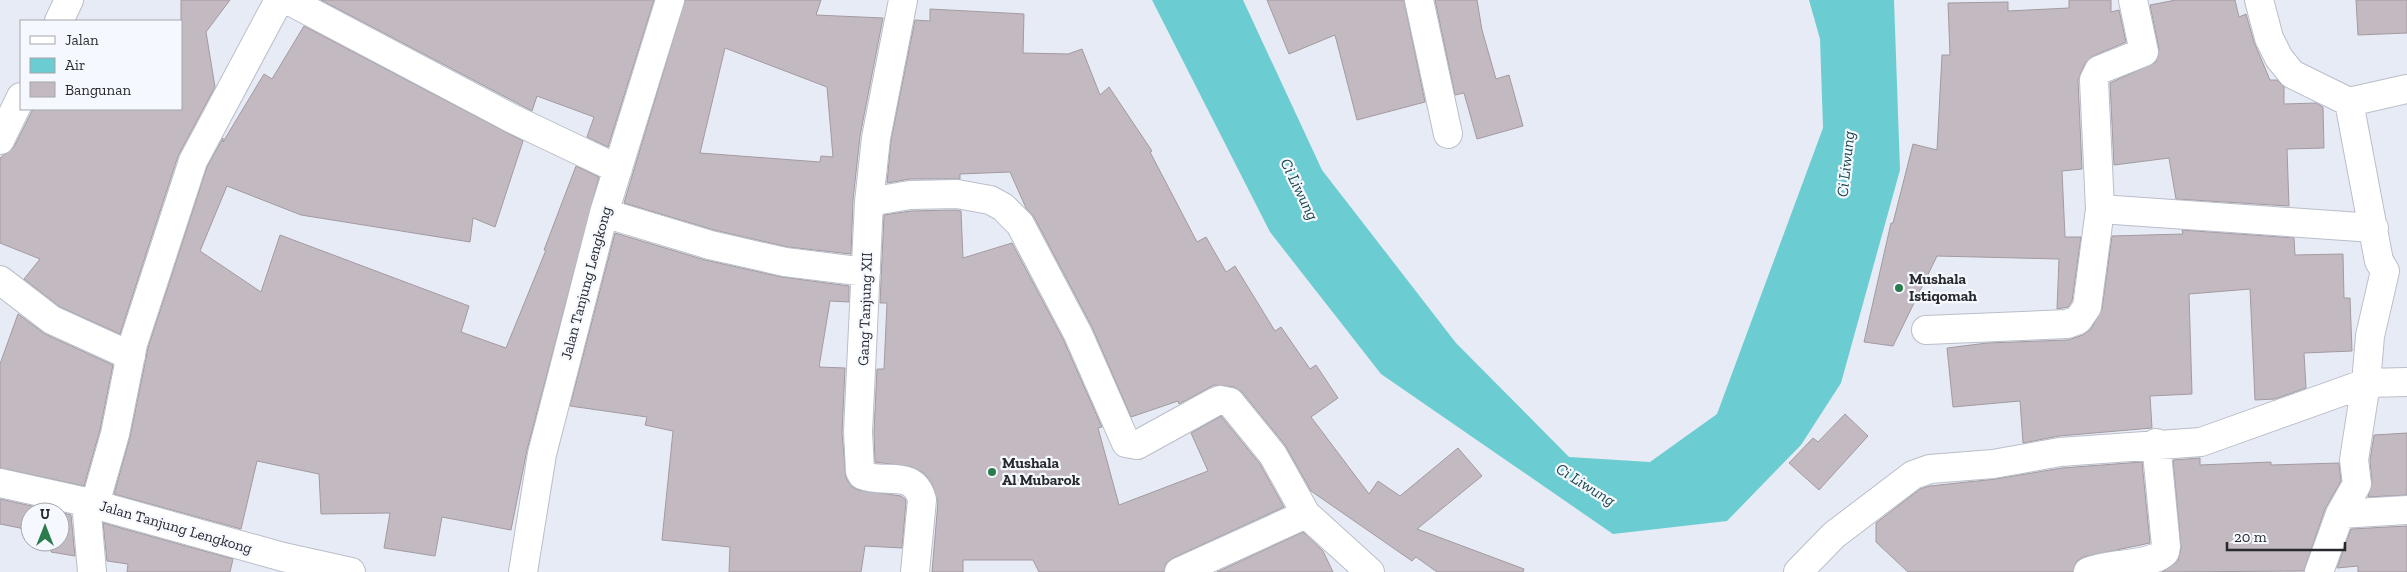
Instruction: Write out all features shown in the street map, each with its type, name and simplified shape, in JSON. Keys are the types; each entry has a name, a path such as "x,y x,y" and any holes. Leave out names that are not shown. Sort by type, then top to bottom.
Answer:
{"street":[{"path":"59,20 69,0"},
{"path":"92,572 91,503 115,434 131,356 193,161 280,0"},
{"path":"288,0 513,119 618,168"},
{"name":"Jalan Tanjung Lengkong","path":"523,572 542,454 604,213 670,0"},
{"name":"Gang Tanjung XII","path":"903,0 876,138 869,202 858,432 860,471 865,477 906,480 917,486 922,500 915,572"},
{"path":"1419,0 1448,134"},
{"path":"1926,330 2067,324 2078,320 2087,307 2100,209 2094,80 2099,70 2144,52 2133,0"},
{"path":"2259,0 2269,38 2279,58 2292,74 2349,102 2407,89"},
{"path":"0,140 20,99"},
{"path":"2319,572 2340,514 2357,484 2354,460 2366,382 2370,336 2396,270 2379,261 2349,102"},
{"path":"869,202 910,195 957,194 990,200 1003,208 1020,224 1078,334 1126,444 1137,445 1214,402 1223,400 1230,402 1273,455 1306,514 1370,572"},
{"path":"2100,209 2374,228"},
{"path":"604,213 710,245 785,262 866,272"},
{"path":"0,280 52,320 131,356"},
{"path":"1798,572 1834,535 1914,475 1930,469 1993,464 2060,452 2201,442 2366,382 2407,382"},
{"path":"2088,572 2104,567 2155,559 2165,552 2156,444"},
{"name":"Jalan Tanjung Lengkong","path":"0,483 91,503 283,557 351,572"},
{"path":"2340,514 2407,510"},
{"path":"1179,572 1306,514"}],"water":[{"name":"Ci Liwung","path":"1152,0 1243,0 1322,170 1456,343 1569,457 1650,462 1717,414 1823,128 1820,39 1809,0 1894,0 1900,170 1841,383 1801,445 1727,521 1613,534 1381,374 1270,232"}],"building":[{"path":"181,0 230,0 206,32 215,87 178,156 120,334 60,307 24,279 40,259 0,243 0,158 14,147 32,110 182,110"},
{"path":"321,0 654,0 608,147 587,137 594,117 537,96 532,111"},
{"path":"685,0 821,0 816,15 883,18 860,136 853,200 851,254 788,247 714,230 624,203","holes":["725,48 827,87 833,157 821,156 820,162 700,153"]},
{"path":"1267,0 1404,0 1425,102 1357,120 1335,35 1289,54"},
{"path":"1435,0 1477,0 1482,30 1496,79 1509,75 1523,126 1477,139 1464,93 1455,95"},
{"path":"2069,0 2111,0 2111,12 2119,10 2126,42 2093,56 2085,63 2078,80 2082,169 2062,171 2065,237 2081,237 2072,301 2068,307 2057,309 2059,259 1937,256 1893,346 1864,342 1891,223 1893,223 1913,144 1937,150 1942,55 1950,55 1948,3 2008,2 2008,11 2069,8"},
{"path":"2176,0 2235,0 2239,17 2246,14 2254,42 2270,80 2277,80 2284,87 2284,104 2316,103 2323,107 2324,148 2287,149 2289,206 2176,199 2169,158 2114,165 2110,83 2156,62 2159,49 2150,5"},
{"path":"2356,0 2407,0 2407,33 2358,35"},
{"path":"930,9 1024,14 1023,53 1068,54 1082,49 1100,95 1109,87 1152,151 1150,152 1197,242 1206,237 1226,272 1235,266 1275,331 1281,327 1310,369 1316,365 1338,398 1311,417 1369,494 1378,481 1400,496 1458,448 1482,476 1417,529 1524,569 1523,572 1437,572 1416,557 1412,561 1311,491 1285,445 1242,392 1234,387 1214,385 1179,404 1178,401 1131,417 1092,327 1034,217 1026,208 1010,172 960,174 960,179 910,179 887,183 891,140 915,20 930,21"},
{"path":"304,26 523,141 495,227 473,218 470,242 301,215 227,186 200,251 261,292 280,235 469,306 461,332 506,348 546,250 544,250 576,166 599,177 527,450 511,530 442,517 435,556 384,548 390,513 321,514 319,474 257,461 241,529 114,494 130,437 148,348 207,167 223,138 223,142 264,74 272,79"},
{"path":"911,211 961,211 963,258 1012,243 1064,341 1102,427 1098,428 1119,505 1208,471 1191,433 1221,416 1260,464 1284,507 1173,558 1166,563 1164,572 1039,572 1033,560 963,560 963,572 932,572 938,502 932,484 924,473 912,467 875,462 874,432 877,369 884,369 887,303 880,303 884,215"},
{"path":"2182,230 2294,238 2295,255 2343,254 2344,298 2350,298 2352,351 2304,353 2306,388 2275,399 2255,400 2250,289 2189,294 2192,394 2150,396 2152,428 2059,436 2023,443 2020,401 1953,407 1947,348 1987,343 2068,340 2083,335 2091,329 2102,309 2112,236 2183,234"},
{"path":"615,233 705,260 782,277 849,286 849,302 830,301 819,367 845,368 842,433 846,478 852,487 858,490 901,496 905,499 902,548 865,546 861,572 729,572 730,547 662,540 673,431 645,425 647,417 570,406"},
{"path":"18,314 45,334 113,365 100,430 84,486 0,468 0,364"},
{"path":"1845,414 1868,436 1819,490 1789,463 1813,438 1818,442"},
{"path":"2407,433 2407,495 2368,497 2372,483 2370,460 2374,435"},
{"path":"2200,458 2200,465 2271,462 2271,465 2339,463 2341,481 2325,509 2304,571 2162,572 2178,561 2181,548 2173,460"},
{"path":"2142,462 2150,543 2083,557 2076,562 2073,572 1908,572 1876,542 1876,523 1920,489 1930,486 1996,479 2062,468"},
{"path":"0,499 20,503 20,528 0,524"},
{"path":"70,515 71,515 75,556 51,552 70,552"},
{"path":"103,523 233,559 230,572 127,572 128,564 107,561"},
{"path":"2407,526 2407,572 2358,572 2358,566 2337,568 2351,529"},
{"path":"1303,532 1323,551 1333,572 1217,572"}],"place":[{"name":"Mushala Istiqomah","path":"1899,288"},
{"name":"Mushala Al Mubarok","path":"992,472"}]}
